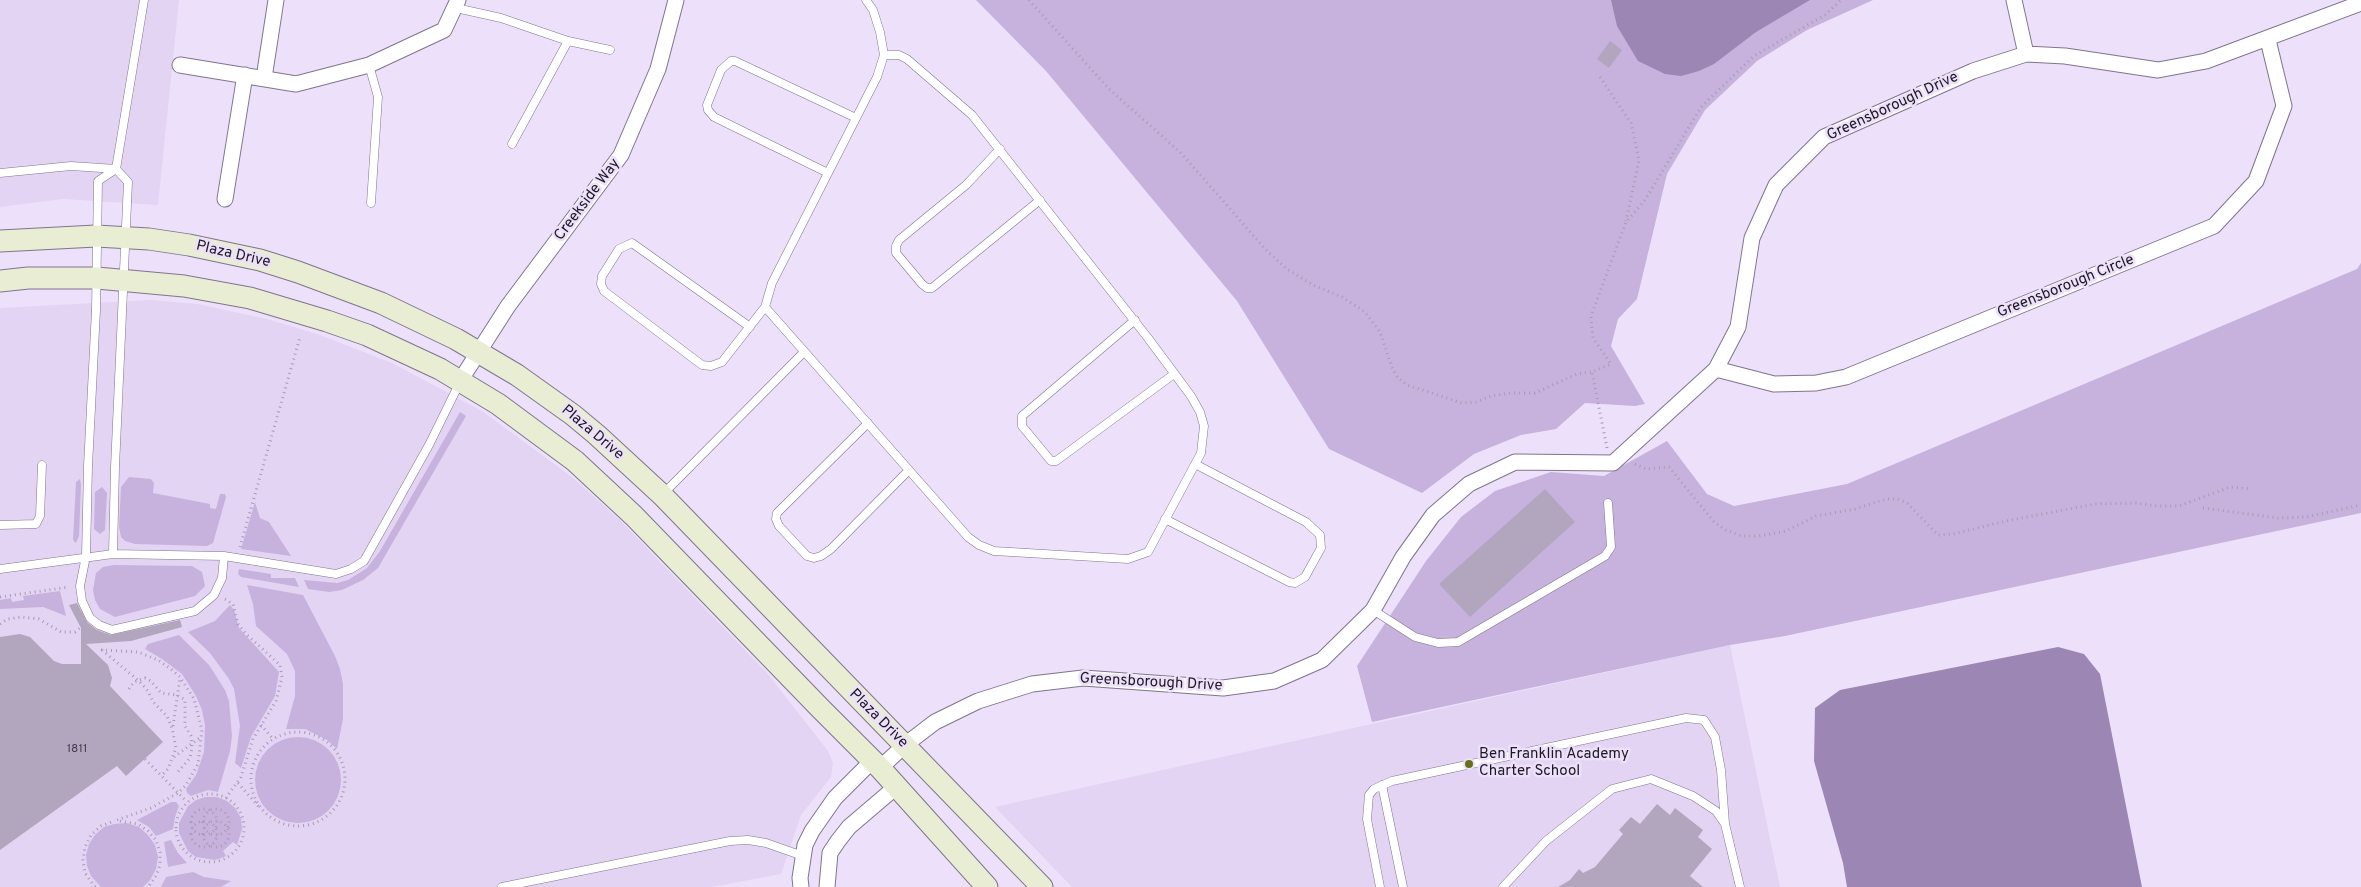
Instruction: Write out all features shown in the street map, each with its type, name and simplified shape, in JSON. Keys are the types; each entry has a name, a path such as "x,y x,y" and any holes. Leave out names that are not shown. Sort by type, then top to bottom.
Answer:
{"street":[{"path":"264,78 276,0"},
{"name":"Creekside Way","path":"460,381 508,306 622,155 658,69 676,0"},
{"path":"2014,0 2026,54"},
{"name":"Greensborough Drive","path":"801,887 800,878 805,845 822,815 876,764 935,722 955,711 1005,691 1032,684 1083,678 1223,688 1274,681 1322,660 1373,610 1403,558 1433,515 1469,484 1515,462 1613,463 1716,369 1738,327 1752,238 1776,184 1824,138 1973,70 2026,54 2065,56 2158,70 2206,61 2268,40 2361,3"},
{"path":"180,65 296,84 369,64 444,30 457,4"},
{"name":"Greensborough Circle","path":"1716,369 1774,384 1816,383 1846,377 2214,226 2256,181 2284,106 2268,40"},
{"path":"225,199 245,75"},
{"name":"Plaza Drive","path":"0,241 96,236 126,237 189,245 260,260 381,303 478,352 516,375 573,415 662,495 1042,887"},
{"path":"0,281 28,278 97,278 192,287 250,298 367,335 403,350 460,381 526,422 603,486 876,764 987,887"},
{"path":"827,887 830,853 838,841 849,827 897,786"}],"lane":[{"path":"144,0 116,169 98,180 97,278 88,466 86,556 80,586 82,601 90,618 99,626 112,630 128,628 196,611 215,594 222,578 224,556"},
{"path":"750,327 632,243 619,249 602,276 600,284 604,290 702,365 710,366 722,362 750,327 766,306 772,283 877,77 884,55 878,24 873,10 866,0"},
{"path":"457,4 568,41 610,50"},
{"path":"512,144 568,41"},
{"path":"766,306 804,352 968,537 979,545 994,551 1128,559 1148,552 1201,453 1204,426 1200,412 1134,320 1000,149 972,115 908,59 899,55 884,55"},
{"path":"828,173 714,117 708,110 707,105 721,70 731,61 735,62 856,118"},
{"path":"369,64 378,97 371,203"},
{"path":"1000,149 966,185 899,240 896,246 896,253 922,284 932,288 1040,200"},
{"path":"0,173 71,166 116,169 128,182 122,280 113,554"},
{"path":"1134,320 1022,416 1022,426 1051,461 1056,461 1174,374"},
{"path":"662,495 804,352"},
{"path":"0,569 86,556 113,554 224,556 336,574 364,561 429,445 460,381"},
{"path":"868,424 777,513 776,519 779,526 807,556 814,558 821,556 831,549 909,470"},
{"path":"0,525 36,524 40,516 42,464"},
{"path":"1165,520 1288,582 1295,583 1305,577 1321,548 1320,535 1306,522 1195,464"},
{"path":"1373,610 1415,637 1438,643 1458,642 1606,556 1612,547 1608,503"},
{"path":"1380,887 1366,819 1368,795 1374,789 1382,785 1686,718 1697,718 1704,720 1715,737 1721,770 1725,824 1740,887"},
{"path":"1503,887 1546,841 1612,789 1651,779 1693,796 1716,811 1725,824"},
{"path":"1382,785 1403,887"},
{"path":"502,887 730,841 748,840 766,843 804,856"}],"path":[{"path":"1029,0 1109,89 1181,153 1267,251 1288,269 1313,285 1342,297 1364,312 1380,332 1393,370 1398,378 1407,385 1462,403 1476,402 1491,396 1511,393 1535,393 1577,374 1592,372"},
{"path":"1600,77 1631,123 1639,160 1626,222"},
{"path":"237,558 300,336"},
{"path":"2204,508 2278,518 2306,517 2361,505"},
{"path":"0,597 80,586"},
{"path":"215,594 233,604 241,627 280,665 282,677 280,691 253,739 238,783 226,798"},
{"path":"0,624 13,617 34,617 43,620 61,632 72,633 78,630 90,618"},
{"path":"95,887 85,873 83,860 85,847 91,835 101,826 151,808 178,793 186,785 198,764 202,736 198,709 188,687 180,677 158,660 148,655 138,652 101,650 148,691 153,702 167,716 172,728 176,748 168,769 162,776"},
{"path":"172,728 180,677"},
{"path":"129,689 137,680 148,679 161,692 177,695 185,700 185,726 192,743 190,758 177,773"},
{"path":"261,725 274,740"},
{"path":"238,783 262,809 273,819 286,825 301,826 316,823 329,815 339,803 344,787 344,772 339,756 329,744 315,736 299,733 284,735 274,740 259,753 252,771 251,782 254,796 262,809"},
{"path":"173,757 202,736"},
{"path":"145,759 187,802"},
{"path":"243,771 252,771"},
{"path":"208,793 226,798 239,809 244,820 244,832 241,844 234,853 214,862 203,862 193,858 185,851 178,842 176,821 180,811 187,802 197,796 208,793"},
{"path":"203,834 205,815 210,811 216,809 224,812 228,819 228,834 226,842 218,846 203,846 195,842 192,835 192,819 196,812 204,809 210,811 215,814 217,835 214,842 210,845"},
{"path":"114,822 126,821 138,824 156,840 160,852 160,864 156,876 148,887"},
{"path":"193,828 203,821 217,821 227,828"},
{"path":"204,828 210,822"},
{"path":"210,822 216,828"},
{"path":"193,828 203,834 210,845"},
{"path":"204,828 210,833 217,835"},
{"path":"203,834 210,833 216,828"},
{"path":"217,835 227,828"}],"shaded area":[{"path":"0,0 179,0 158,205 63,199 0,207"},
{"path":"976,0 1873,0 1807,30 1757,61 1705,110 1667,174 1637,299 1618,319 1611,346 1645,404 1635,406 1585,403 1556,429 1521,435 1474,454 1422,493 1329,449 1237,301 1046,71"},
{"path":"1611,0 1810,0 1756,32 1714,64 1681,76 1665,74 1638,61 1617,26"},
{"path":"2361,263 2361,513 1372,722 1357,666 1426,561 1461,517 1495,491 1551,472 1604,476 1667,441 1707,494 1734,506 1847,484 2357,269"},
{"path":"151,300 197,304 267,319 320,335 392,363 482,411 572,477 621,521 767,673 828,751 833,763 831,777 801,815 781,874 711,887 0,887 0,308"},
{"path":"460,412 466,416 378,568 363,580 342,590 329,592 308,589 304,580 337,583 348,580 367,568 380,551"},
{"path":"129,477 151,479 154,483 153,493 210,504 210,508 216,509 220,494 225,494 226,497 213,543 207,546 135,544 125,541 121,537 119,527 121,487"},
{"path":"80,479 79,536 76,543 73,540 76,482"},
{"path":"102,487 107,493 105,530 100,534 94,529 95,492"},
{"path":"255,502 260,518 269,522 291,556 241,549"},
{"path":"114,565 192,566 202,572 205,586 195,596 115,617 100,609 95,600 93,590 96,573 103,567"},
{"path":"239,569 271,574 271,578 295,578 299,587 241,577 238,574"},
{"path":"247,585 303,595 340,669 343,684 343,719 337,749 327,740 305,729 286,729 295,696 295,671 287,654 256,626 253,604"},
{"path":"60,591 66,616 43,607 0,609 0,600 11,598 12,602 24,600 23,596"},
{"path":"230,605 234,610 239,628 279,672 275,696 251,737 241,768 235,763 240,726 234,689 210,653 188,632 215,621"},
{"path":"179,635 209,665 225,690 229,701 232,736 230,751 218,792 208,790 191,796 187,793 186,789 196,775 204,752 205,725 202,710 196,696 182,674 145,649 148,644"},
{"name":"Ben Franklin Academy Charter School","path":"1730,645 1780,887 1072,887 995,807"},
{"path":"2058,647 2084,654 2100,674 2142,887 1847,887 1843,863 1814,761 1815,708 1840,690"},
{"path":"298,737 314,740 322,744 334,756 338,764 341,780 338,796 334,804 322,816 314,820 298,823 282,820 274,816 262,804 258,796 255,780 258,764 262,756 274,744 282,740"},
{"path":"205,797 217,797 227,801 235,808 241,818 242,829 237,845 233,842 223,851 226,856 215,860 196,857 188,851 179,833 179,823 188,806 196,800"},
{"path":"171,802 176,802 179,806 173,829 156,836 149,827 137,820"},
{"path":"127,823 139,827 155,845 158,857 156,869 150,880 143,887 101,887 91,876 87,866 86,855 89,844 104,827"},
{"path":"171,840 178,853 187,863 168,867 164,842"},
{"path":"193,872 204,877 231,881 221,887 161,887 166,877"}],"building":[{"path":"1610,41 1622,50 1609,68 1597,59"},
{"path":"1545,489 1575,522 1470,617 1439,584"},
{"path":"77,603 87,622 97,630 111,635 180,620 182,627 131,641 86,644 108,665 112,678 110,686 163,742 126,776 117,766 0,850 0,637 20,634 30,637 54,661 62,664 81,664 81,628 69,605"},
{"path":"1657,804 1670,815 1675,808 1703,830 1698,837 1712,849 1690,876 1703,887 1558,887 1570,880 1579,869 1583,873 1595,867 1623,834 1619,830 1631,817 1640,824"}],"place":[{"name":"Ben Franklin Academy Charter School","path":"1469,764"}]}
